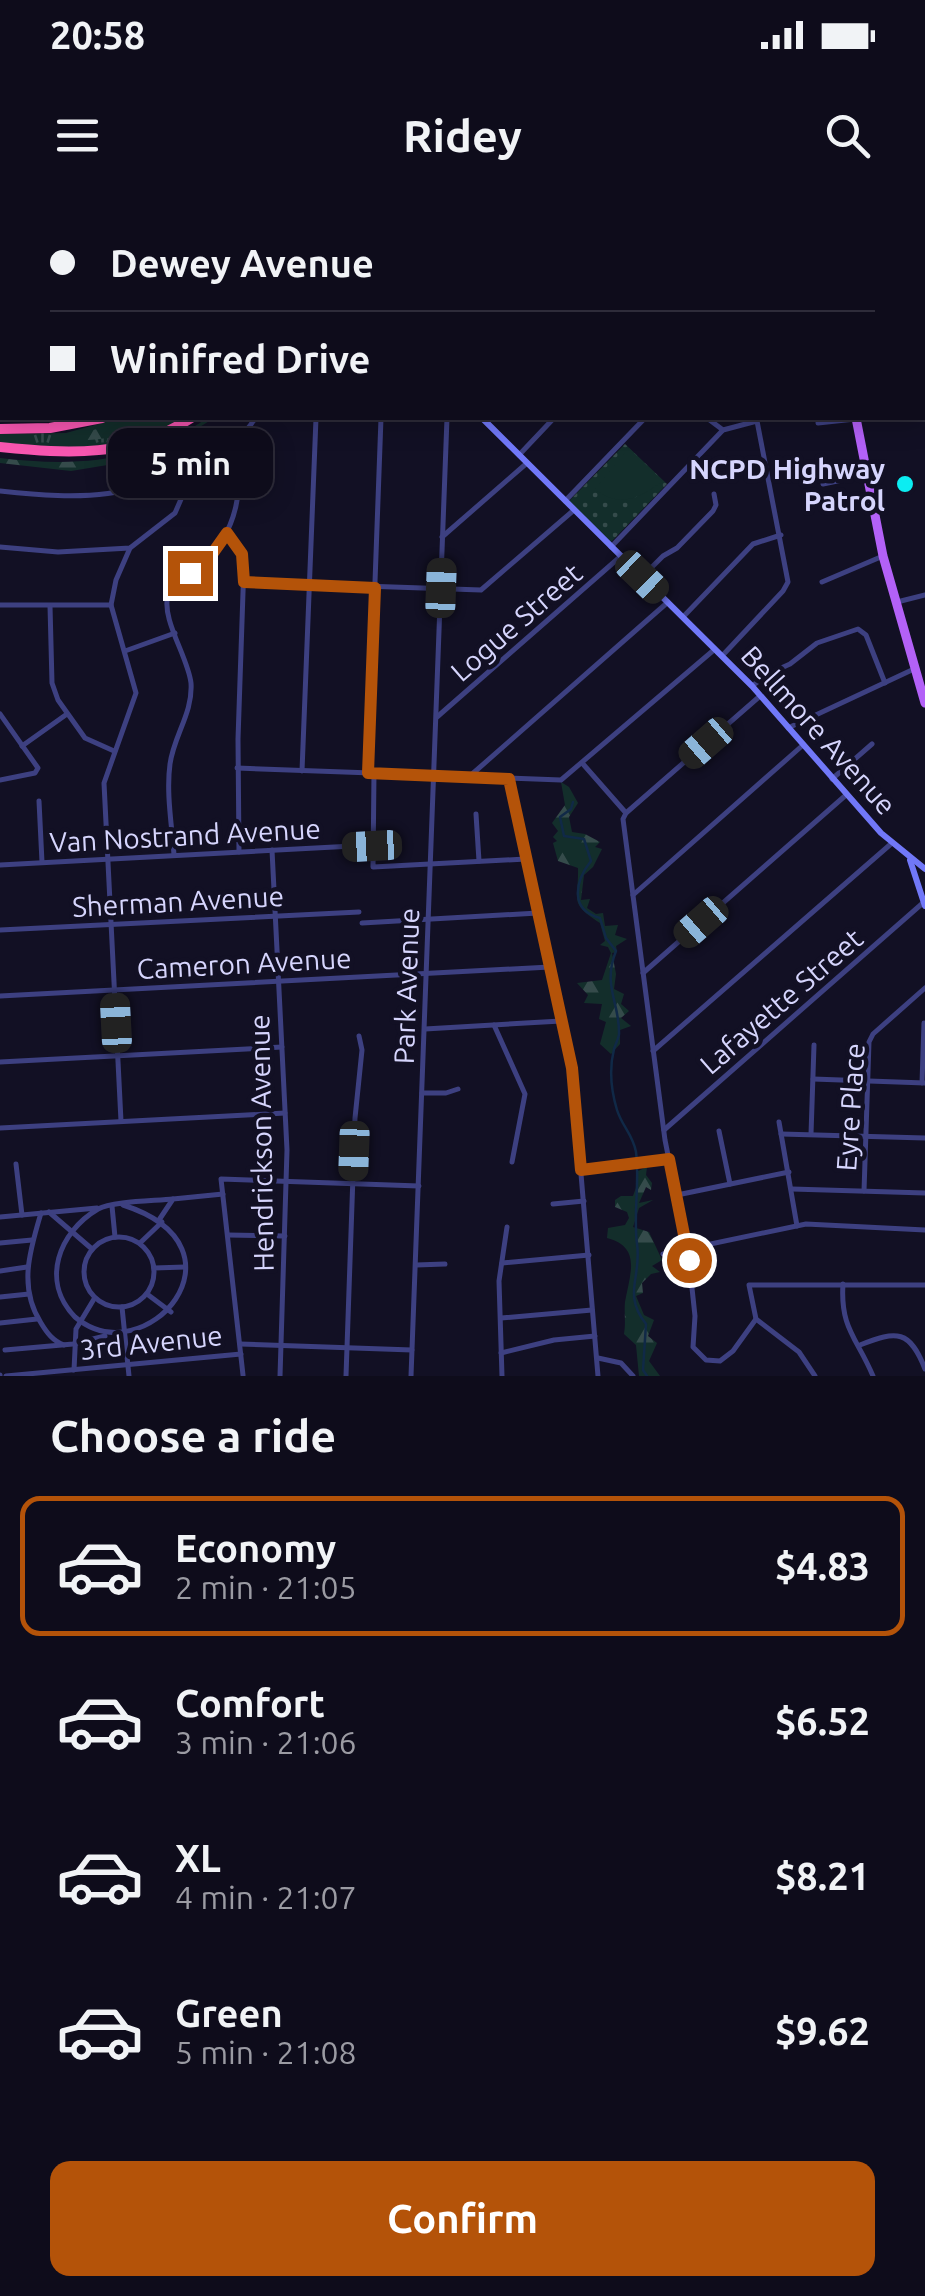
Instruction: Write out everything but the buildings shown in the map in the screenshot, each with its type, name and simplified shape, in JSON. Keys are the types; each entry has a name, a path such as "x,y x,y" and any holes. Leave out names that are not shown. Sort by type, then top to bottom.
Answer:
{"highway":[{"path":"0,430 50,428 92,420"},
{"path":"2,448 66,454 110,451 156,437 186,420"}],"main road":[{"name":"Bellmore Avenue","path":"484,420 752,686 892,843 925,869"},
{"path":"856,420 882,556 925,700"},
{"path":"910,859 924,904"}],"street":[{"path":"0,491 62,498 146,487 184,472 239,439 253,420"},
{"path":"302,771 316,420"},
{"path":"381,420 371,773 373,867 527,859"},
{"name":"Park Avenue","path":"412,1376 447,420"},
{"path":"519,454 552,420"},
{"path":"565,500 643,420"},
{"path":"710,420 723,430 757,421 788,574 786,586 722,656"},
{"path":"818,423 841,420"},
{"name":"Logue Street","path":"612,547 723,430"},
{"path":"174,856 170,766 191,694 188,665 167,605 171,588 210,557 227,533 239,498 239,439"},
{"path":"229,444 240,455"},
{"path":"442,536 527,463"},
{"path":"122,1121 104,782 136,693 110,605 130,548 175,513 185,490 184,472"},
{"path":"823,484 866,475"},
{"path":"642,577 713,511 717,500 714,494"},
{"path":"244,582 482,590 574,510"},
{"path":"227,533 242,554 244,582 237,768 239,852"},
{"path":"683,617 753,544 780,534"},
{"path":"0,547 58,552 130,548"},
{"name":"Logue Street","path":"437,717 621,556"},
{"path":"822,582 882,556"},
{"path":"894,602 925,595"},
{"path":"468,777 668,602"},
{"path":"0,605 110,605"},
{"path":"50,606 52,683 84,738 114,751"},
{"path":"752,686 816,643 858,629 866,635 885,683"},
{"path":"125,651 175,633"},
{"path":"237,768 562,780 715,649"},
{"path":"788,728 914,669"},
{"path":"756,1318 727,1357 711,1362 699,1356 692,1341 695,1316 687,1249 664,1130 622,820 760,696"},
{"path":"0,714 37,771 0,780"},
{"path":"22,746 67,714"},
{"path":"832,779 872,744"},
{"path":"633,895 804,746"},
{"path":"583,764 626,813"},
{"path":"509,779 572,1068 598,1376"},
{"path":"643,973 846,795"},
{"path":"40,801 42,862"},
{"path":"476,814 479,861"},
{"path":"654,1051 892,843"},
{"name":"Van Nostrand Avenue","path":"0,864 372,846"},
{"name":"Hendrickson Avenue","path":"272,850 286,1113 280,1376"},
{"name":"Lafayette Street","path":"664,1130 924,904"},
{"name":"Sherman Avenue","path":"0,930 358,912"},
{"path":"362,922 538,913"},
{"name":"Cameron Avenue","path":"0,996 550,967"},
{"name":"Eyre Place","path":"864,1191 870,1036 925,988"},
{"path":"424,1029 562,1021"},
{"path":"813,1079 923,1083 924,1023"},
{"path":"494,1025 525,1094 512,1162"},
{"path":"346,1376 362,1050 359,1036"},
{"path":"811,1134 814,1045"},
{"path":"0,1062 282,1047"},
{"path":"422,1093 458,1089"},
{"path":"0,1128 286,1113"},
{"path":"779,1122 797,1226"},
{"path":"719,1131 730,1184"},
{"path":"781,1134 925,1138"},
{"path":"581,1170 669,1159"},
{"path":"16,1164 22,1215"},
{"path":"677,1195 789,1172"},
{"path":"244,1376 222,1179 419,1186"},
{"path":"792,1188 925,1193"},
{"path":"0,1217 223,1194"},
{"path":"140,1244 173,1199"},
{"path":"553,1204 584,1201"},
{"path":"4,1350 126,1336 148,1330 171,1312 182,1292 185,1267 178,1243 160,1221 123,1205"},
{"path":"112,1206 115,1237"},
{"path":"100,1208 70,1232 60,1250 56,1276 64,1302 79,1322 110,1335"},
{"path":"45,1212 92,1249"},
{"path":"45,1212 33,1240 29,1294 38,1319 54,1341 64,1345"},
{"path":"663,1254 806,1224 925,1230"},
{"path":"502,1376 500,1318 507,1227"},
{"path":"228,1234 285,1236"},
{"path":"115,1237 140,1244 151,1256 154,1268 147,1294 122,1307 107,1306 94,1298 84,1274 92,1249 115,1237"},
{"path":"0,1243 33,1240"},
{"path":"502,1263 589,1255"},
{"path":"416,1264 445,1264"},
{"path":"0,1270 28,1267"},
{"path":"154,1268 185,1267"},
{"path":"843,1284 843,1318 873,1376"},
{"path":"815,1376 799,1352 756,1318 748,1286 925,1285"},
{"path":"0,1297 29,1294"},
{"path":"147,1294 171,1312"},
{"path":"74,1370 73,1344 79,1322 94,1298"},
{"path":"122,1307 129,1376"},
{"path":"500,1318 594,1310"},
{"path":"0,1323 38,1319"},
{"path":"501,1353 554,1340 596,1336"},
{"path":"860,1345 882,1336 900,1336 914,1346 925,1369"},
{"path":"240,1344 412,1350"},
{"name":"3rd Avenue","path":"3,1376 241,1354"},
{"path":"598,1358 621,1362 633,1376"}],"green space":[{"path":"113,420 178,420 136,439 94,447 0,443 0,434 66,433"},
{"path":"132,420 166,420 114,437 54,440"},
{"path":"211,420 150,458 71,471 0,463 0,458 55,462 108,458 159,445"},
{"path":"625,444 667,484 611,542 569,501"},
{"path":"629,448 663,481 630,499 613,499 595,489"},
{"path":"561,782 569,787 578,803 569,817 572,832 600,842 595,847 602,849 584,875 581,900 590,899 587,908 596,914 603,913 605,926 618,925 615,935 627,939 612,953 614,989 624,994 621,1004 629,1011 621,1018 631,1026 620,1030 620,1044 611,1054 600,1044 606,1022 599,1019 602,1004 584,1003 588,995 577,983 602,980 611,953 608,947 600,945 605,941 600,923 577,900 578,868 558,861 553,843 557,841 553,837 558,831 552,823 565,805"},
{"path":"647,1167 651,1190 646,1187 639,1203 653,1200 639,1208 633,1227 649,1232 662,1260 652,1266 660,1272 642,1283 643,1293 636,1296 644,1315 654,1320 648,1336 657,1343 649,1361 660,1376 639,1376 636,1345 624,1334 631,1263 625,1248 607,1238 608,1228 625,1225 629,1218 627,1212 615,1207 615,1200 633,1196 636,1172"}],"waterway":[{"path":"573,802 571,809 560,817 564,836 584,839 591,861 581,877 579,902 583,909 600,918 606,938 616,951 611,984 619,1034 611,1080 617,1110 636,1152 638,1256 634,1294 646,1324 643,1370 647,1376"}],"place":[{"name":"NCPD Highway Patrol","path":"905,484"}],"route":[{"path":"190,573 210,557 227,533 242,554 244,582 375,588 368,773 509,779 572,1068 581,1170 669,1159 689,1260"}]}
